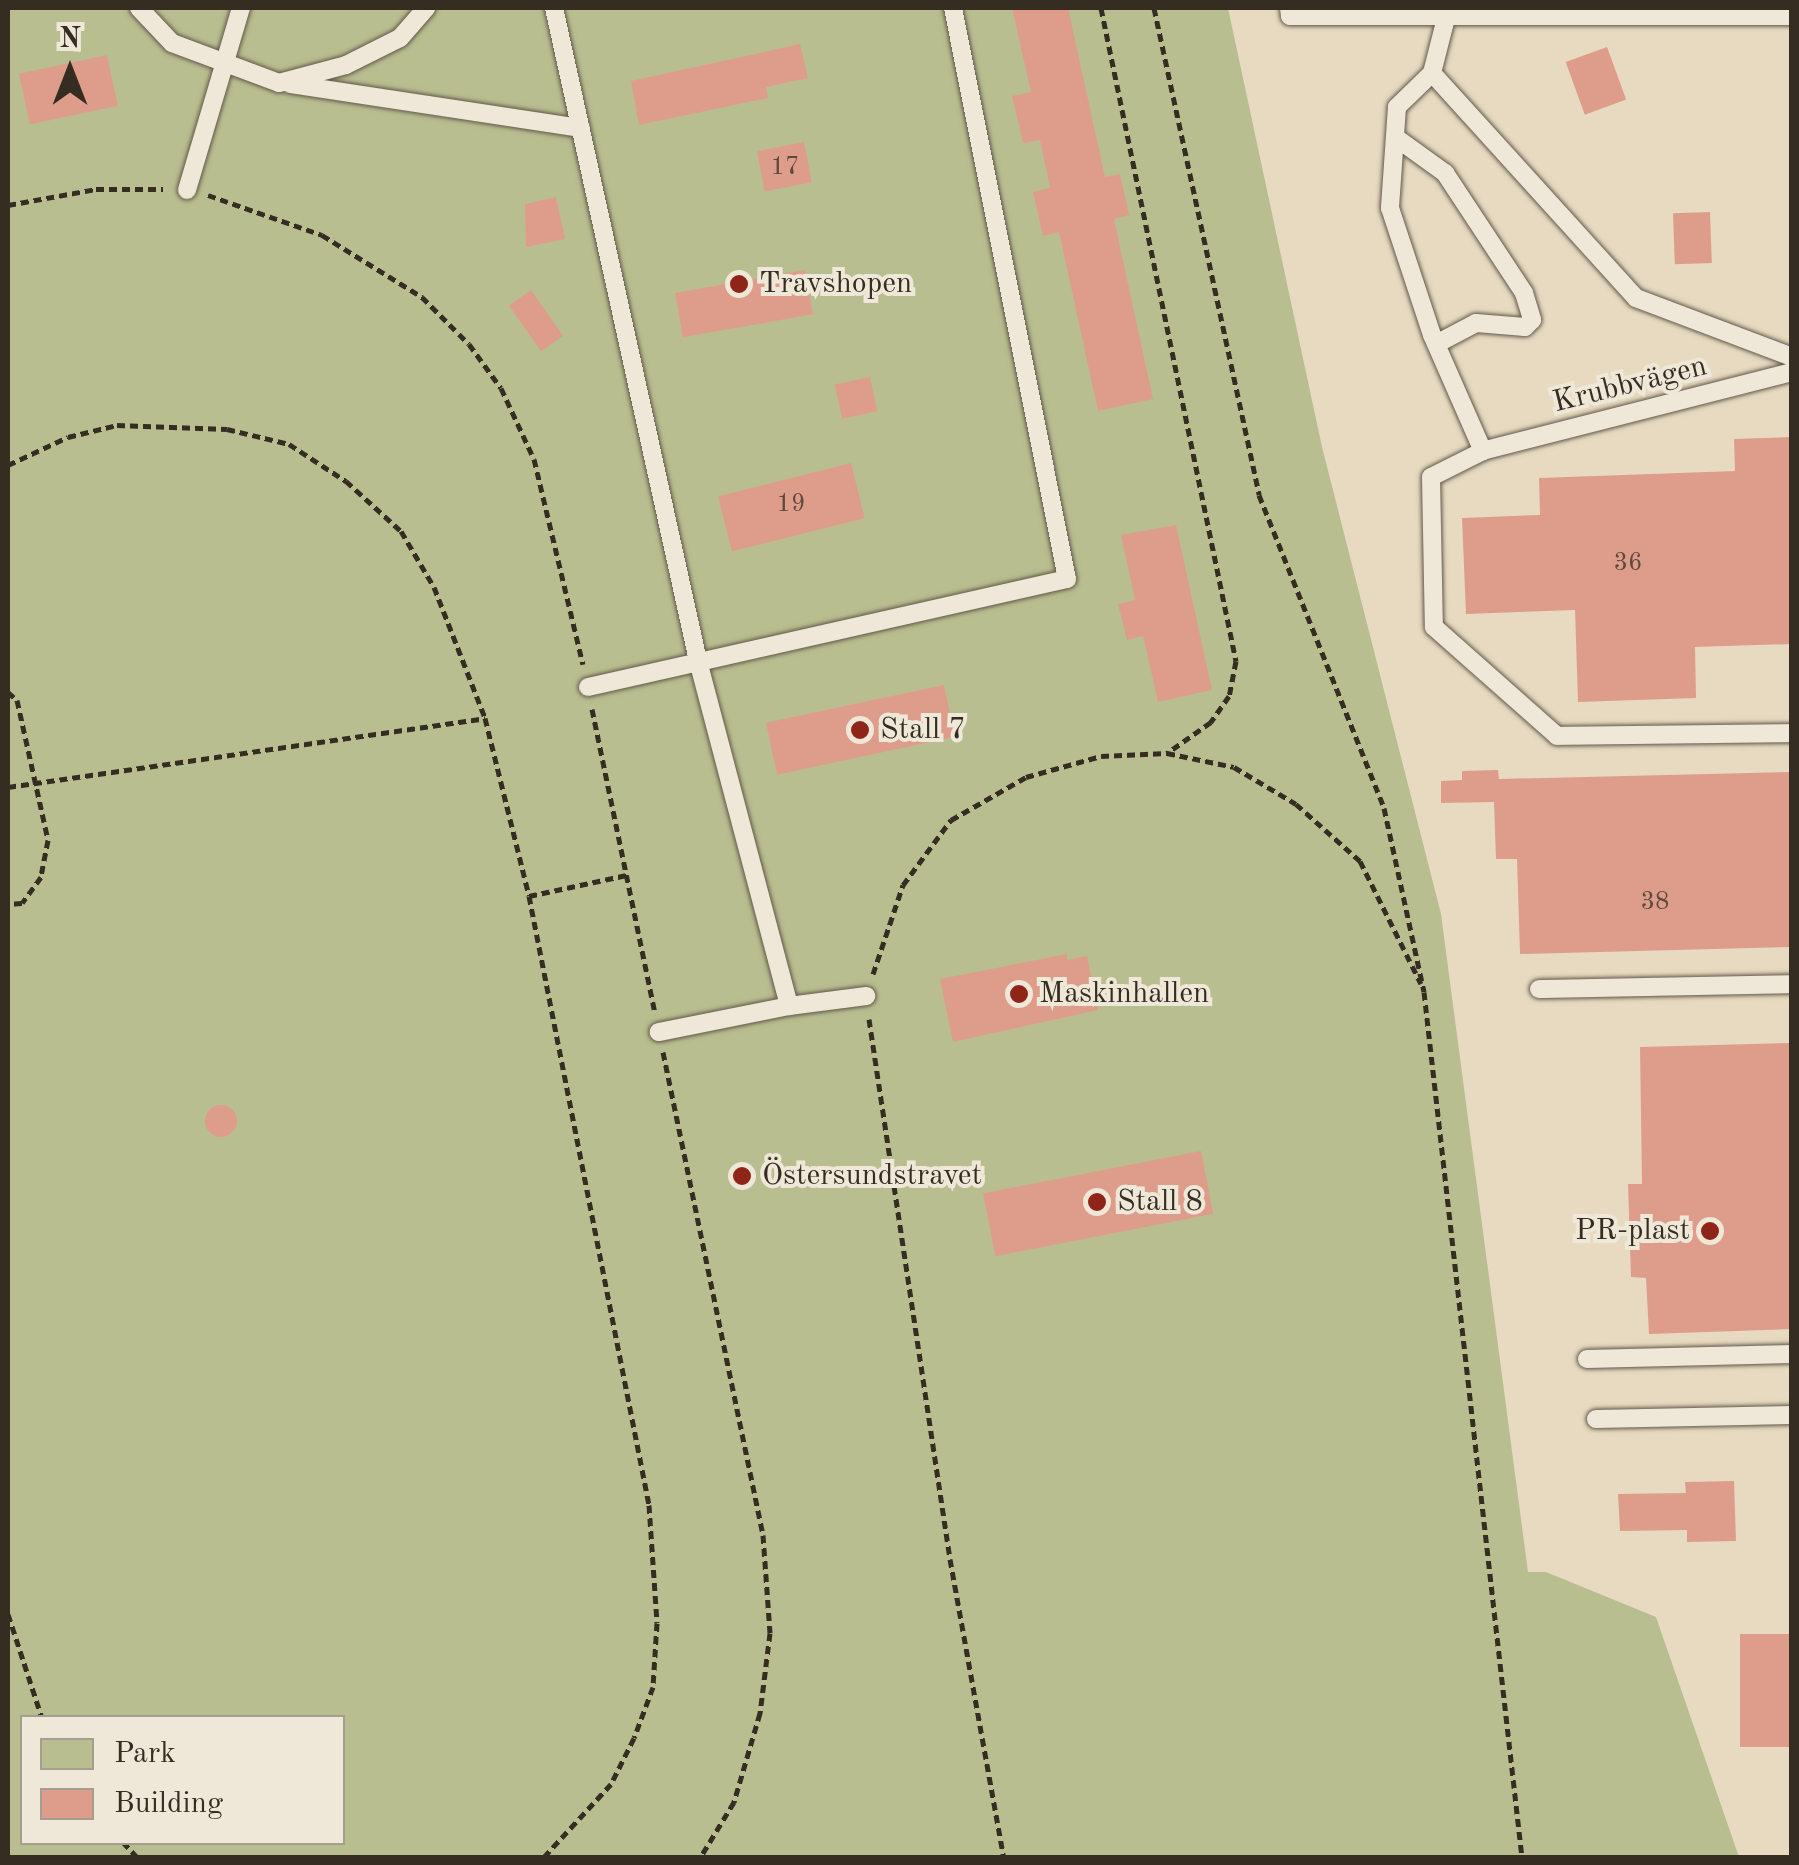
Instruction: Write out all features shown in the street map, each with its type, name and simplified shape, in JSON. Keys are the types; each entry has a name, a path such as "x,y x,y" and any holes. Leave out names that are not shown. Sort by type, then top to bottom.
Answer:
{"lane":[{"path":"139,8 172,43 279,82 581,128"},
{"path":"187,190 240,8"},
{"path":"279,82 346,66 400,38 426,8"},
{"path":"554,8 698,661 789,1006"},
{"path":"588,687 1066,579 952,8"},
{"path":"1290,8 1290,16 1792,16"},
{"path":"1446,18 1432,73 1397,107 1390,208 1436,344 1483,452"},
{"path":"1432,73 1636,298 1726,328 1792,357"},
{"path":"1395,136 1445,173 1524,293 1532,320 1525,327 1476,323 1436,344"},
{"name":"Krubbvägen","path":"1792,372 1483,452 1431,477 1434,627 1557,736 1792,733"},
{"path":"1538,990 1792,984"},
{"path":"659,1032 789,1006 866,996"},
{"path":"1588,1359 1792,1354"},
{"path":"1596,1419 1792,1416"}],"path":[{"path":"1101,8 1236,661 1229,696 1211,722 1168,753"},
{"path":"1154,8 1260,495 1384,808 1424,992 1522,1858"},
{"path":"8,204 96,189 187,190 252,205 322,235 422,297 469,344 501,388 534,459 588,687 764,1535 769,1618 755,1731 734,1802 700,1858"},
{"path":"8,465 68,436 116,425 228,429 289,444 346,481 401,531 434,587 485,718 529,896 649,1505 656,1623 653,1687 634,1738 611,1784 544,1858"},
{"path":"8,692 17,700 48,840 41,877 22,904 8,904"},
{"path":"8,787 485,718"},
{"path":"1004,1858 950,1559 866,996 902,886 951,820 1026,777 1102,756 1168,753 1234,768 1296,804 1360,861 1424,992"},
{"path":"529,896 627,875"},
{"path":"8,1614 41,1715"}],"green space":[{"name":"Östersundstravet","path":"8,8 1228,8 1322,447 1441,914 1528,1572 1546,1572 1656,1617 1739,1857 8,1858"}],"building":[{"path":"1012,8 1068,8 1105,177 1120,174 1129,215 1114,219 1153,399 1098,411 1059,232 1043,236 1033,192 1050,188 1040,140 1023,143 1012,96 1031,92"},
{"path":"800,44 808,78 766,87 768,98 639,125 631,81"},
{"path":"1607,47 1626,100 1585,115 1566,62"},
{"path":"107,55 118,106 30,125 19,74"},
{"path":"804,142 812,182 765,191 757,151"},
{"path":"556,197 565,239 526,247 525,204"},
{"path":"1710,212 1712,263 1675,264 1673,213"},
{"path":"805,270 813,314 683,337 675,293"},
{"path":"531,290 563,336 541,351 509,305"},
{"path":"870,377 877,411 842,419 835,384"},
{"path":"1792,437 1792,644 1695,647 1696,698 1578,702 1575,610 1466,614 1462,518 1540,515 1539,478 1735,471 1734,439"},
{"path":"851,463 865,518 732,551 718,496"},
{"path":"1176,525 1212,690 1158,702 1143,636 1127,640 1118,604 1135,600 1121,535"},
{"name":"Stall 7","path":"944,685 955,737 777,775 766,723"},
{"path":"1498,770 1499,779 1792,772 1792,947 1520,954 1517,859 1496,859 1494,802 1441,803 1441,781 1462,780 1462,771"},
{"name":"Maskinhallen","path":"1067,954 1067,960 1087,956 1098,1010 953,1042 940,979"},
{"name":"PR-plast","path":"1792,1043 1792,1329 1649,1334 1646,1278 1631,1277 1628,1184 1642,1184 1640,1047"},
{"path":"221,1105 232,1110 237,1121 232,1132 221,1137 210,1132 205,1121 210,1110"},
{"name":"Stall 8","path":"1201,1151 1213,1214 995,1256 983,1193"},
{"path":"1734,1481 1736,1541 1687,1542 1687,1530 1620,1531 1618,1494 1686,1493 1685,1482"},
{"path":"1740,1634 1792,1634 1792,1747 1740,1747"}],"place":[{"name":"Travshopen","path":"739,284"},
{"name":"Stall 7","path":"860,730"},
{"name":"Maskinhallen","path":"1019,994"},
{"name":"Östersundstravet","path":"742,1176"},
{"name":"Stall 8","path":"1097,1202"},
{"name":"PR-plast","path":"1710,1231"}]}
